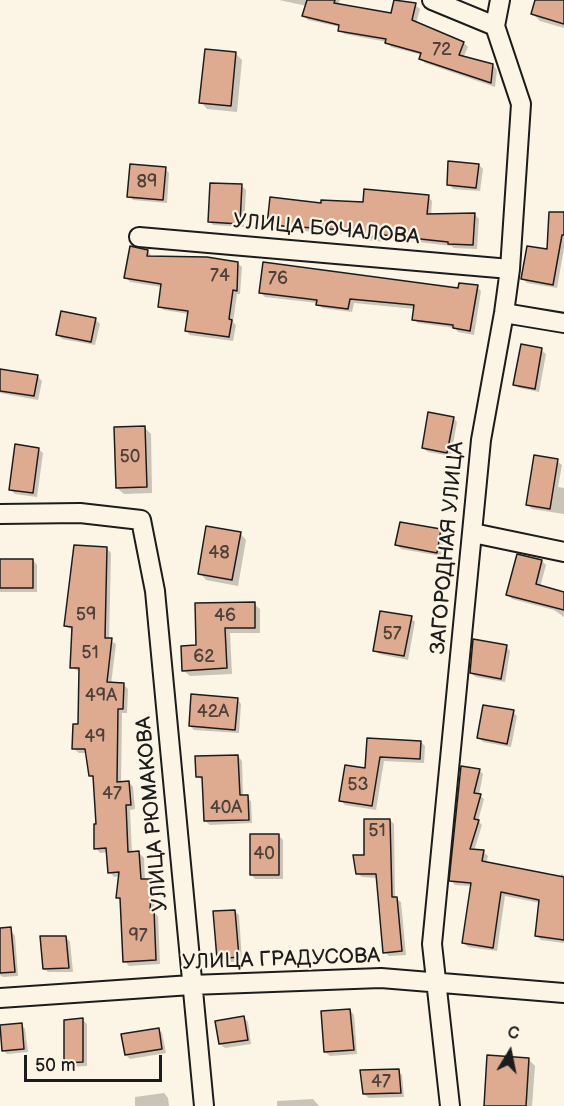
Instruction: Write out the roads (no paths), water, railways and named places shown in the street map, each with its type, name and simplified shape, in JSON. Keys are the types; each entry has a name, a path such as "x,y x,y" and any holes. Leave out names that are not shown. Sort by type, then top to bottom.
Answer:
{"street":[{"path":"432,0 495,26"},
{"name":"ЗАГОРОДНАЯ УЛИЦА","path":"450,1106 432,944 481,440 510,269 521,104 495,26 500,0"},
{"name":"УЛИЦА БОЧАЛОВА","path":"139,237 510,269"},
{"path":"504,313 564,323"},
{"name":"УЛИЦА РЮМАКОВА","path":"0,514 80,513 141,520 155,591 204,1106"},
{"path":"473,533 564,552"},
{"name":"УЛИЦА ГРАДУСОВА","path":"0,998 191,985 381,978 564,993"}]}
